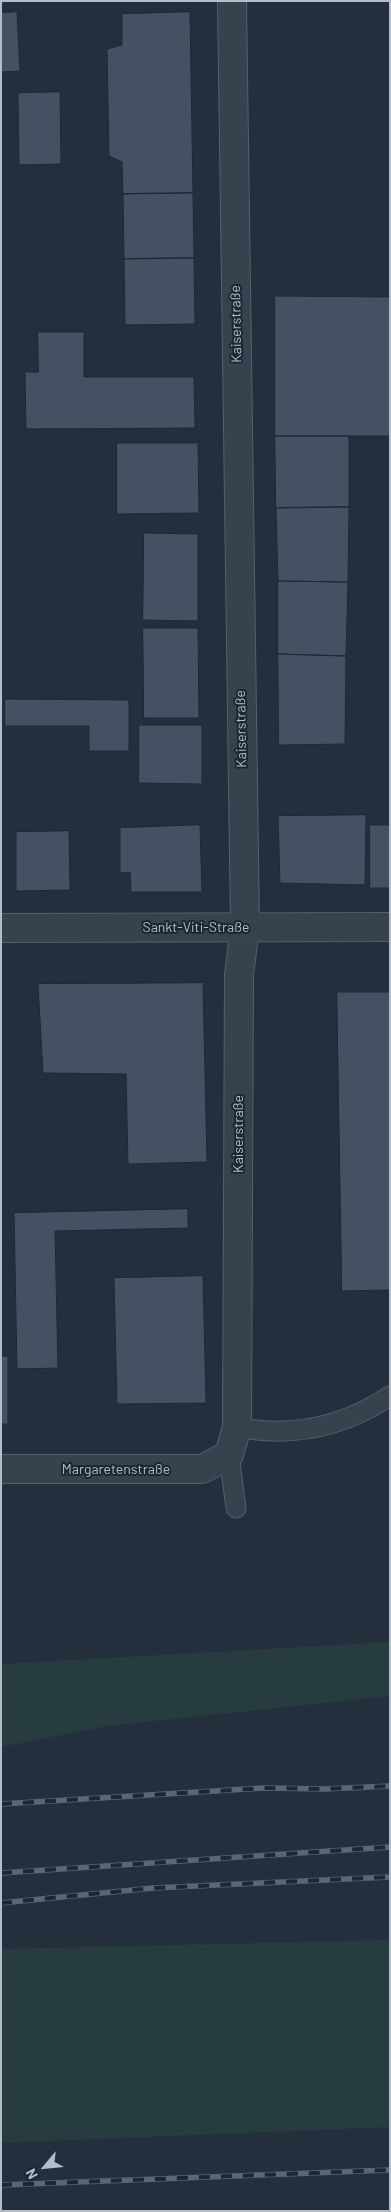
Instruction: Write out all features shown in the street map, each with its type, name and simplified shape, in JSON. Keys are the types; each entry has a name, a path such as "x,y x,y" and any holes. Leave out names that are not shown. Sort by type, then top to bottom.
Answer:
{"street":[{"name":"Kaiserstraße","path":"229,1455 237,1426 239,975 245,927 232,1"},
{"name":"Sankt-Viti-Straße","path":"1,928 390,927"},
{"name":"Margaretenstraße","path":"1,1469 202,1469 229,1455"}],"lane":[{"path":"237,1426 264,1432 302,1430 340,1422 371,1408 390,1396"},
{"path":"229,1455 236,1508"}],"green space":[{"path":"390,1642 390,1696 107,1726 1,1747 1,1664"},
{"path":"390,1940 390,2127 1,2143 1,1949"}],"building":[{"path":"17,12 20,71 1,72 1,13"},
{"path":"190,12 193,193 123,194 122,162 109,156 107,49 122,45 122,14"},
{"path":"60,92 61,164 19,165 18,93"},
{"path":"193,193 194,258 124,259 123,194"},
{"path":"194,258 195,324 125,325 124,259"},
{"path":"275,296 390,297 390,436 275,436"},
{"path":"38,332 84,332 84,377 194,377 195,428 26,429 25,372 38,372"},
{"path":"275,436 349,436 349,507 276,508"},
{"path":"117,443 198,443 199,513 117,514"},
{"path":"349,507 348,582 278,581 276,508"},
{"path":"144,533 198,534 198,621 143,620"},
{"path":"278,581 348,582 346,656 278,654"},
{"path":"143,628 198,628 199,718 144,718"},
{"path":"278,654 346,656 345,744 279,745"},
{"path":"5,699 129,700 129,751 89,751 89,726 5,726"},
{"path":"139,725 202,725 202,784 139,783"},
{"path":"366,815 365,885 280,883 278,816"},
{"path":"200,825 202,892 131,892 130,872 120,873 120,828"},
{"path":"370,825 390,825 390,888 370,888"},
{"path":"69,831 70,890 16,891 16,832"},
{"path":"203,983 207,1162 128,1164 126,1074 43,1073 38,984"},
{"path":"337,992 390,992 390,1290 342,1291"},
{"path":"188,1209 188,1228 55,1231 58,1368 17,1369 14,1213"},
{"path":"203,1276 206,1403 117,1404 114,1278"},
{"path":"1,1356 8,1356 8,1424 1,1424"}],"railway":[{"path":"1,1804 264,1788 325,1789 390,1786"},
{"path":"1,1873 390,1847"},
{"path":"1,1903 153,1888 390,1877"},
{"path":"1,2185 390,2170"}]}
